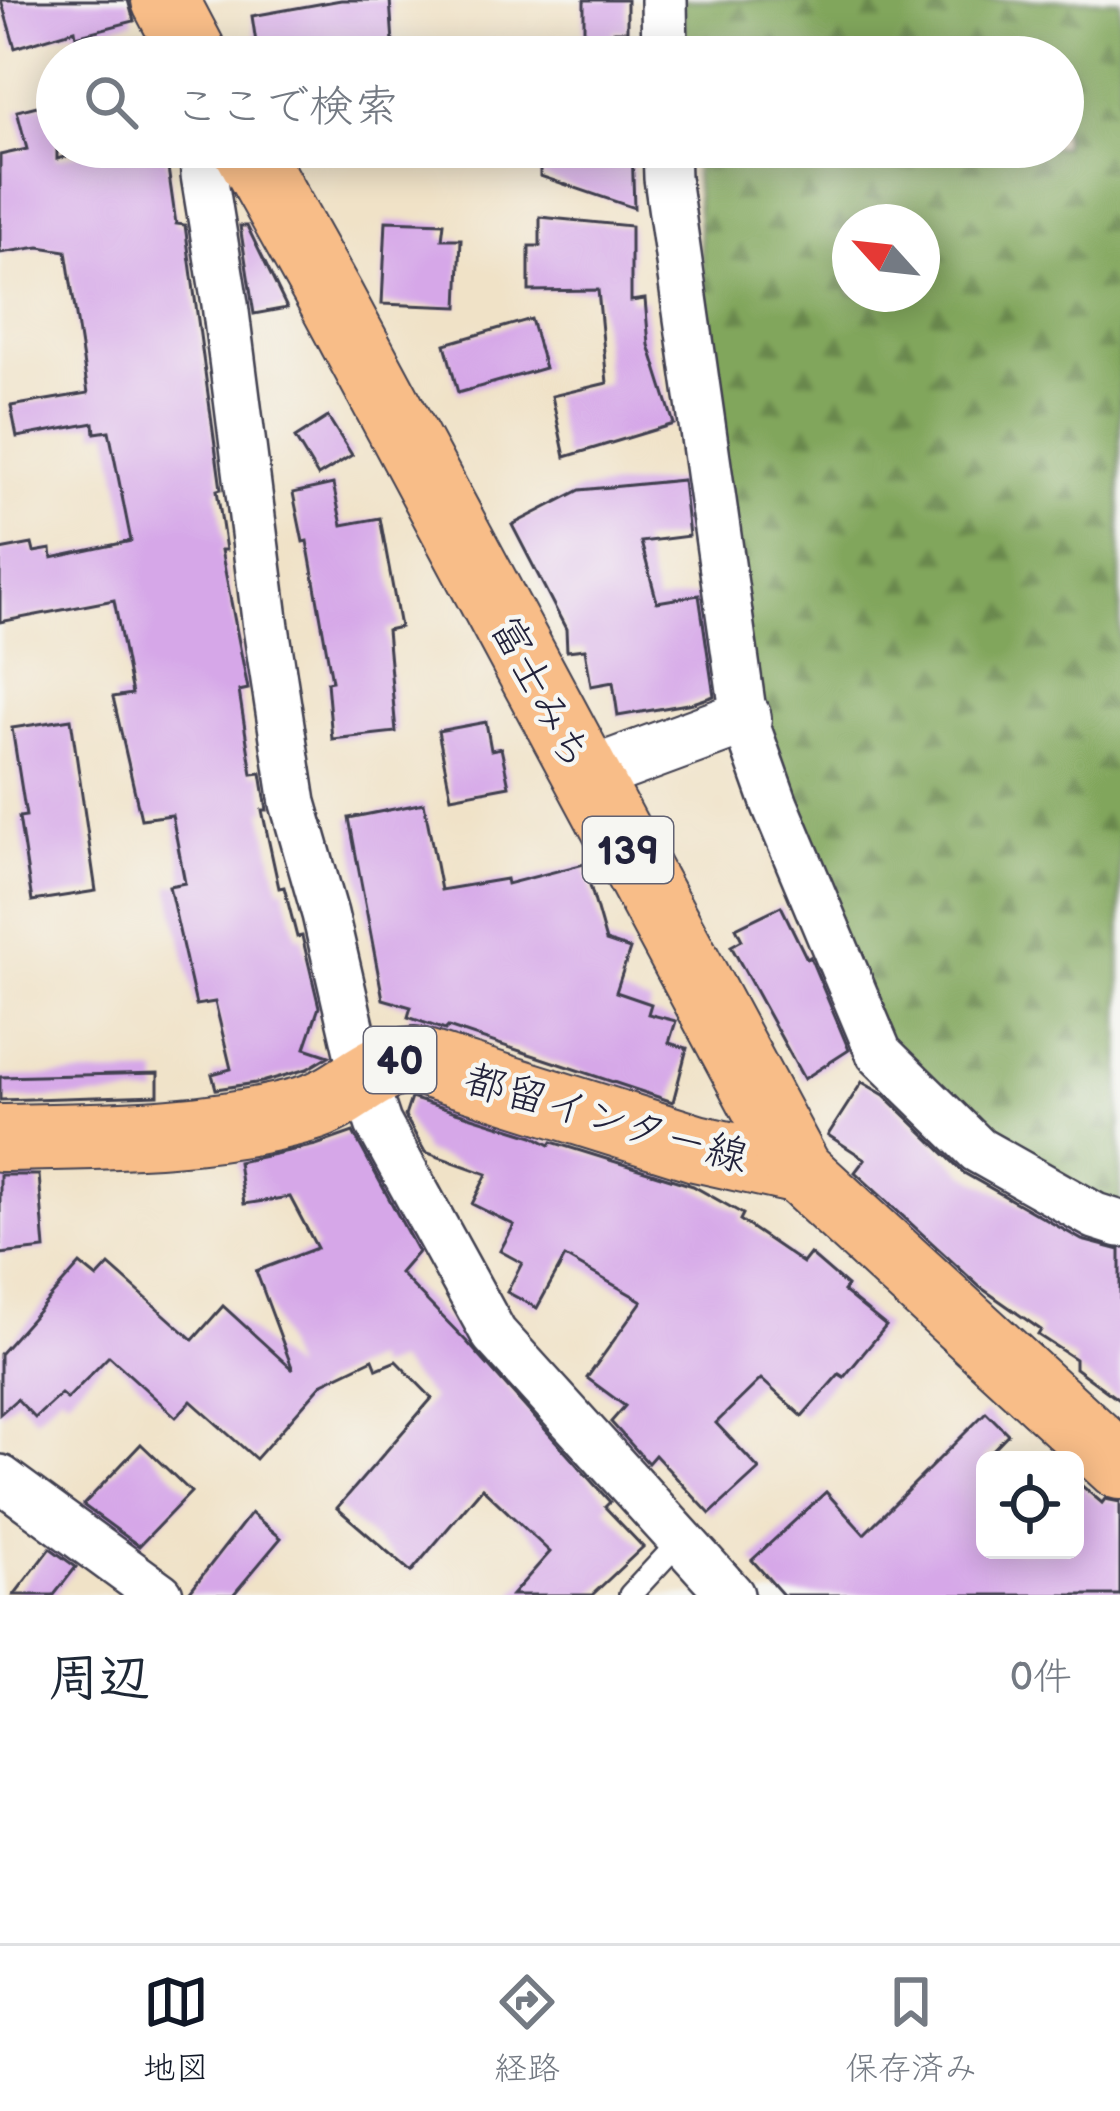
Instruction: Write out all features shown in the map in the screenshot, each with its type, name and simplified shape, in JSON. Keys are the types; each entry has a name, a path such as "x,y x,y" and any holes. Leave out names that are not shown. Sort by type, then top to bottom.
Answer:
{"main road":[{"path":"165,0 185,36"},
{"name":"富士みち","path":"257,168 800,1171 1120,1466"},
{"name":"都留インター線","path":"0,1138 203,1130 312,1108 340,1096 391,1061 416,1060 696,1148 800,1171"}],"street":[{"path":"664,0 665,36"},
{"path":"204,168 293,803 378,1123 494,1334 731,1595"},
{"path":"667,168 744,718 775,805 879,1053 979,1150 1095,1216 1120,1224"},
{"path":"587,776 744,718"},
{"path":"0,1478 160,1595"}],"lane":[{"path":"630,1595 681,1540"}],"green space":[{"path":"682,0 1120,0 1120,1215 1095,1216 879,1053 728,610 695,168 1084,168 1084,36 685,36"}],"building":[{"path":"1,0 128,0 134,21 76,36 75,30 36,36 36,42 15,48"},
{"path":"341,0 390,0 393,36 255,36 252,16"},
{"path":"584,0 627,0 627,31 584,36"},
{"path":"36,106 36,168 168,168 176,224 185,225 221,489 217,490 226,550 221,550 248,689 239,691 252,774 261,773 267,810 262,810 279,888 284,887 297,937 302,936 319,1007 305,1048 329,1056 307,1069 262,1082 216,1089 212,1074 231,1069 215,1002 196,1005 169,886 185,883 172,815 141,819 113,697 132,694 114,600 0,622 0,550 32,544 34,552 51,549 52,558 131,541 109,431 95,433 94,423 17,437 11,406 88,393 66,251 39,247 0,253 0,155 27,149 17,111"},
{"path":"540,168 633,168 634,208 540,176"},
{"path":"540,217 631,226 631,301 645,299 649,345 674,424 565,457 552,396 607,383 598,290 529,291 529,246 540,246"},
{"path":"386,221 444,223 442,239 461,239 458,307 382,304"},
{"path":"240,226 247,226 287,308 254,314"},
{"path":"531,319 545,368 458,393 445,344"},
{"path":"328,417 352,455 318,476 295,438"},
{"path":"683,480 689,536 641,542 657,602 699,595 714,696 618,716 613,682 591,686 585,649 567,651 566,629 512,525 580,490"},
{"path":"333,484 342,525 380,518 400,627 387,630 396,732 332,739 327,682 332,681 307,541 303,542 293,493"},
{"path":"71,719 96,891 32,901 19,817 26,816 12,728"},
{"path":"486,722 491,750 501,748 509,786 451,797 438,731"},
{"path":"424,803 441,890 506,879 507,884 584,864 606,941 630,949 616,992 651,1004 648,1014 676,1021 669,1043 687,1048 673,1102 408,1017 411,1007 383,999 349,818"},
{"path":"781,906 807,959 810,957 849,1050 804,1079 731,946 742,940 736,928"},
{"path":"158,1073 158,1095 0,1100 0,1077"},
{"path":"862,1082 884,1095 964,1173 1082,1240 1120,1250 1120,1401 1075,1368 1075,1359 1038,1335 1041,1330 980,1287 855,1172 865,1159 828,1135"},
{"path":"411,1098 693,1186 743,1214 740,1220 803,1263 810,1254 847,1286 843,1291 886,1326 844,1377 839,1374 802,1416 761,1379 716,1423 759,1469 710,1514 655,1455 648,1463 611,1422 625,1406 587,1378 642,1301 565,1257 537,1308 507,1292 522,1263 500,1251 514,1225 472,1204 487,1174 425,1152 405,1116"},
{"path":"353,1132 418,1252 400,1273 610,1502 605,1507 643,1547 592,1595 512,1595 550,1552 482,1488 411,1572 337,1508 432,1398 396,1361 377,1369 373,1359 323,1383 256,1459 191,1401 176,1417 109,1356 67,1399 61,1394 35,1418 17,1399 0,1414 0,1354 80,1264 97,1278 109,1265 193,1340 223,1306 293,1370 256,1271 317,1248 290,1197 244,1204 238,1162"},
{"path":"0,1175 39,1175 45,1249 0,1254"},
{"path":"986,1412 1008,1434 992,1451 976,1451 976,1559 1084,1559 1084,1488 1102,1503 1105,1499 1120,1502 1120,1595 783,1595 752,1560 826,1492 864,1534"},
{"path":"141,1444 191,1492 139,1546 83,1505"},
{"path":"251,1513 281,1538 233,1595 187,1595"},
{"path":"50,1548 76,1567 54,1595 14,1595"}]}
